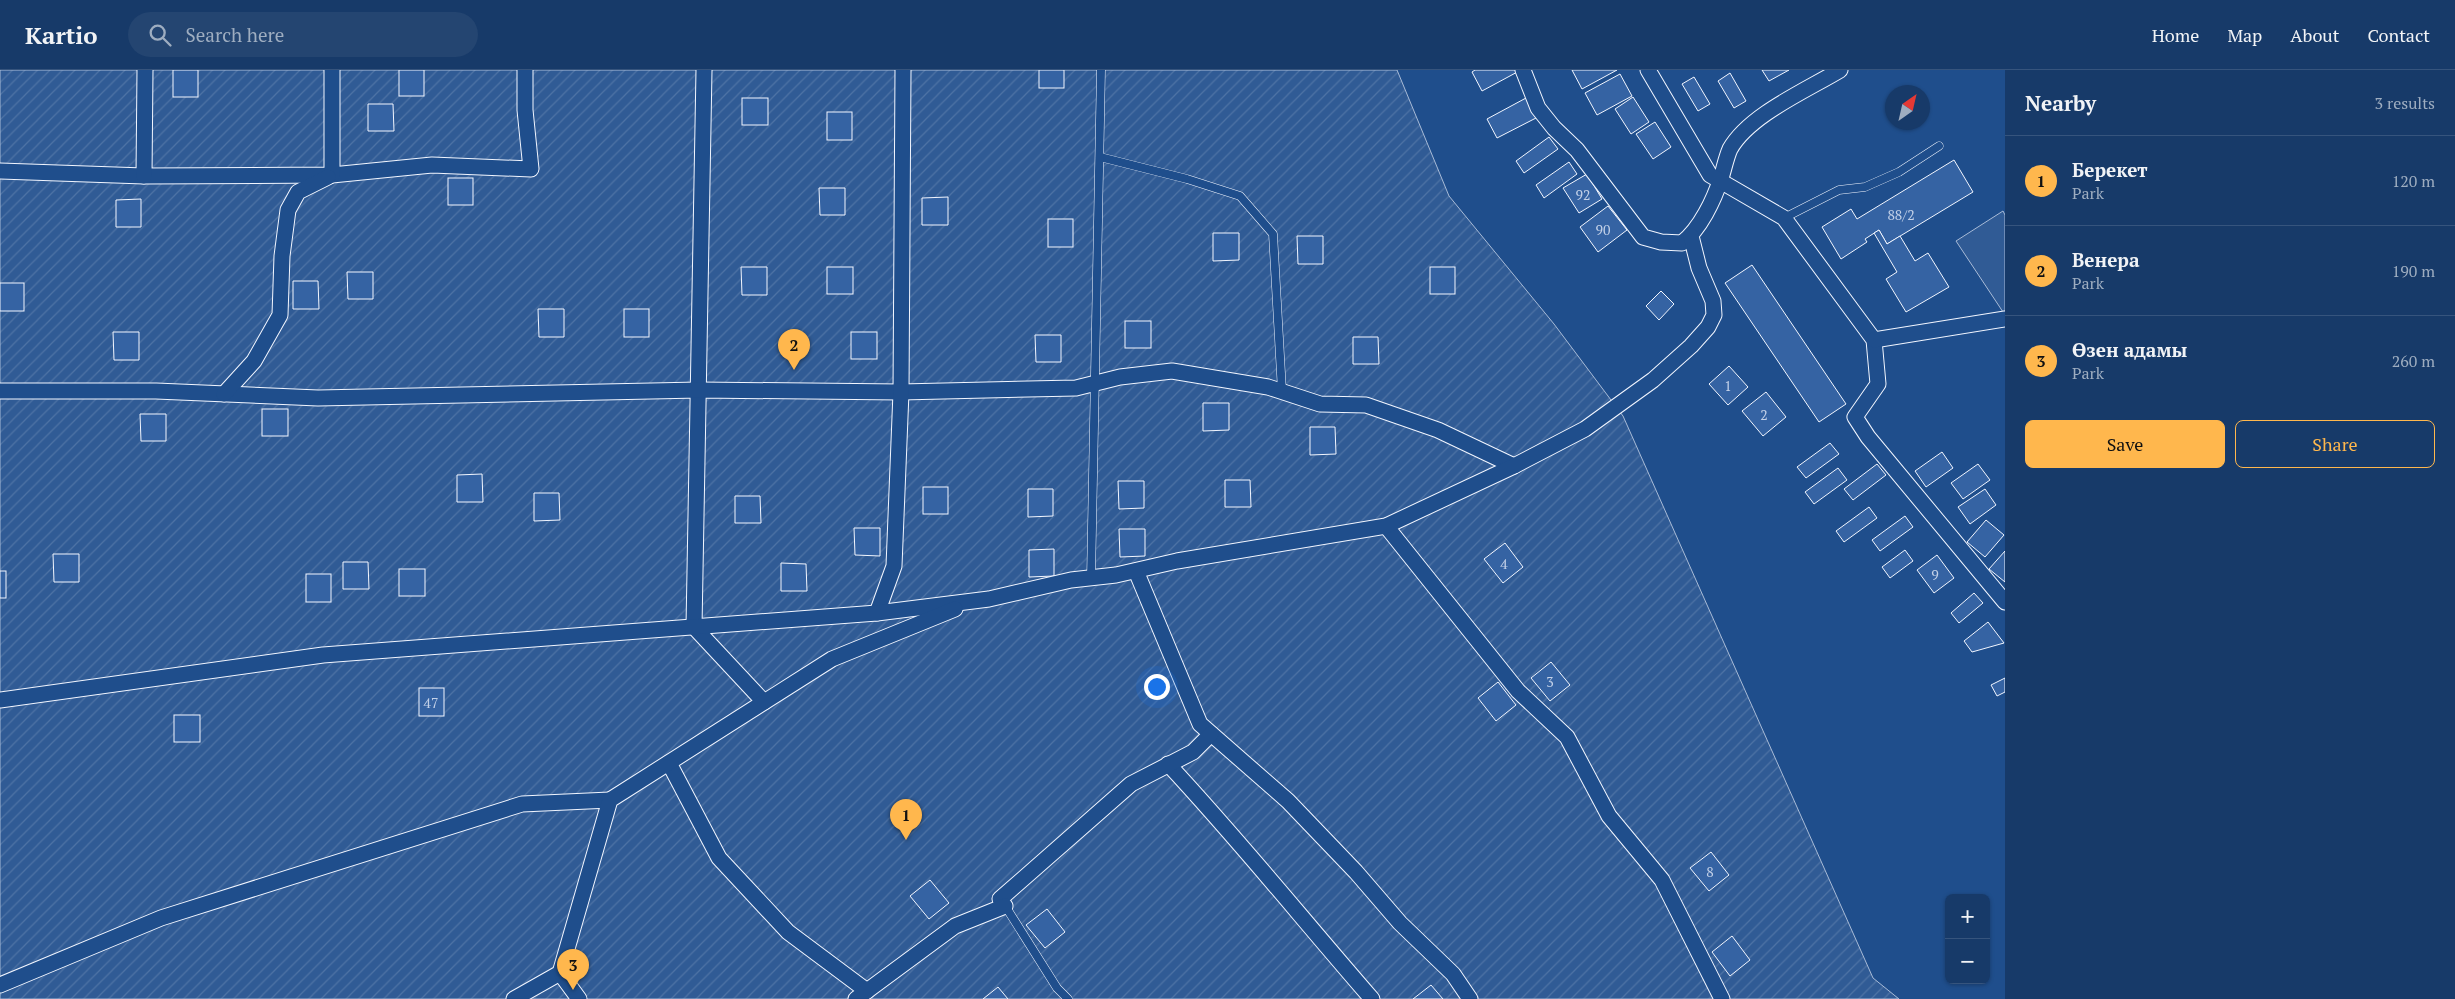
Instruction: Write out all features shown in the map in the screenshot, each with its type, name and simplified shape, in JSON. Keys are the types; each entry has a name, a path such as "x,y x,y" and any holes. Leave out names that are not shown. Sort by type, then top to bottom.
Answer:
{"street":[{"path":"144,176 145,70"},
{"path":"332,70 332,175"},
{"path":"0,171 144,176 332,175 432,165 531,169 525,110 524,70"},
{"path":"704,70 694,627 764,702"},
{"path":"878,613 894,566 901,392 903,70"},
{"path":"1523,70 1538,108 1554,128 1577,150 1643,237 1661,242 1682,243 1691,236 1720,181 1730,149 1750,125 1840,70"},
{"path":"1648,70 1710,175 1784,218 1874,340 1878,384 1855,417 1868,438 2005,602"},
{"path":"224,394 254,361 280,314 282,256 288,210 298,192 332,175"},
{"path":"0,700 323,655 878,613 975,601 1071,580 1136,571 1177,561 1386,526 1514,466 1584,429 1654,380 1691,346 1708,327 1714,315 1712,301 1699,268 1691,236"},
{"path":"1874,340 2005,319"},
{"path":"0,391 224,394 318,398 699,390 901,392 1076,388 1120,377 1172,371 1268,387 1320,404 1366,405 1438,430 1514,466"},
{"path":"1386,526 1518,691 1567,737 1609,816 1662,880 1722,999"},
{"path":"1136,571 1200,724 1288,801 1356,872 1400,922 1453,974 1470,999"},
{"path":"0,985 161,918 522,804 610,800 832,659 975,601"},
{"path":"669,763 719,858 788,932 861,995 955,926 1003,902 1131,784 1193,752 1211,734"},
{"path":"1168,764 1229,830 1372,999"},
{"path":"514,999 560,973 610,800"},
{"path":"560,973 578,999"}],"lane":[{"path":"1091,578 1102,70"},
{"path":"1784,218 1838,190 1865,187 1899,172 1939,146"},
{"path":"1100,157 1187,179 1240,196 1273,234 1282,391"},
{"path":"1003,902 1057,988 1068,999"}],"shaded area":[{"path":"0,70 1397,70 1449,196 1554,324 1623,416 1873,978 1899,999 0,999"},
{"path":"2003,211 2005,215 2005,315 1956,241"}],"building":[{"path":"173,70 198,70 198,97 173,97"},
{"path":"399,70 424,70 424,96 399,96"},
{"path":"1039,70 1064,70 1064,88 1039,88"},
{"path":"1475,70 1521,70 1482,91 1472,72"},
{"path":"1572,70 1617,70 1582,89"},
{"path":"1762,70 1789,70 1769,81"},
{"path":"1730,73 1746,101 1734,108 1718,81"},
{"path":"1620,74 1632,96 1597,115 1585,93"},
{"path":"1694,77 1710,104 1698,111 1682,84"},
{"path":"1633,97 1649,122 1631,134 1615,109"},
{"path":"742,98 768,98 768,125 742,125"},
{"path":"1526,98 1536,118 1497,138 1487,119"},
{"path":"368,104 393,104 394,131 368,131"},
{"path":"827,112 852,112 852,140 827,140"},
{"path":"1655,122 1671,147 1653,159 1636,134"},
{"path":"1549,137 1558,149 1524,173 1516,161"},
{"path":"1954,160 1973,192 1887,244 1879,230 1865,239 1867,242 1841,259 1822,227 1851,209 1857,219"},
{"path":"1569,162 1577,174 1544,198 1536,185"},
{"path":"1587,174 1602,199 1579,213 1563,188"},
{"path":"448,178 473,178 473,205 448,205"},
{"path":"819,188 845,188 845,215 820,215"},
{"path":"948,197 948,225 922,225 922,198"},
{"path":"141,199 141,227 116,227 116,200"},
{"path":"1608,206 1627,230 1598,252 1580,227"},
{"path":"1048,219 1073,219 1073,247 1048,247"},
{"path":"1879,230 1887,244 1900,236 1915,261 1928,253 1949,287 1906,312 1886,279 1897,272 1874,233"},
{"path":"1213,233 1239,233 1239,260 1213,261"},
{"path":"1297,236 1323,236 1323,264 1298,264"},
{"path":"1752,265 1846,404 1819,422 1725,283"},
{"path":"741,267 767,267 767,295 742,295"},
{"path":"827,267 853,267 853,294 827,294"},
{"path":"1430,267 1455,267 1455,294 1430,294"},
{"path":"347,272 373,272 373,299 348,299"},
{"path":"293,281 318,281 319,309 293,309"},
{"path":"0,283 24,283 24,311 0,311"},
{"path":"1661,291 1674,304 1659,320 1646,306"},
{"path":"538,309 564,309 564,337 539,337"},
{"path":"624,309 649,309 649,337 624,337"},
{"path":"1125,321 1151,321 1151,348 1125,348"},
{"path":"113,332 139,332 139,360 114,360"},
{"path":"851,332 877,332 877,359 851,359"},
{"path":"1035,335 1061,335 1061,362 1036,362"},
{"path":"1353,337 1378,337 1379,364 1353,364"},
{"path":"1729,366 1748,387 1728,405 1709,384"},
{"path":"1766,392 1786,417 1763,436 1742,411"},
{"path":"1203,403 1229,403 1229,430 1203,431"},
{"path":"262,409 288,409 288,436 262,436"},
{"path":"140,414 166,414 166,441 141,441"},
{"path":"1310,427 1335,427 1336,454 1310,455"},
{"path":"1830,443 1839,454 1806,478 1797,467"},
{"path":"1942,452 1953,468 1926,487 1915,471"},
{"path":"1877,464 1886,475 1853,500 1844,489"},
{"path":"1978,464 1990,480 1963,499 1951,483"},
{"path":"1838,468 1847,480 1814,504 1805,492"},
{"path":"482,474 483,502 457,502 457,475"},
{"path":"1225,480 1250,480 1251,507 1225,507"},
{"path":"1118,481 1144,481 1144,508 1119,509"},
{"path":"923,487 948,487 948,514 923,514"},
{"path":"1028,489 1053,489 1053,516 1028,517"},
{"path":"1985,489 1996,505 1970,524 1958,507"},
{"path":"534,493 559,493 560,520 534,521"},
{"path":"735,496 760,496 761,523 735,523"},
{"path":"1869,507 1877,518 1844,542 1836,531"},
{"path":"1905,516 1913,527 1880,551 1872,540"},
{"path":"1986,520 2004,535 1985,557 1967,542"},
{"path":"854,528 880,528 880,556 855,555"},
{"path":"1119,529 1145,529 1145,556 1120,557"},
{"path":"1505,543 1523,567 1503,583 1484,559"},
{"path":"1054,549 1054,576 1029,577 1029,550"},
{"path":"1905,550 1913,561 1890,578 1882,567"},
{"path":"2005,551 2005,582 1989,569"},
{"path":"53,554 79,554 79,582 54,582"},
{"path":"1937,555 1954,578 1934,593 1917,570"},
{"path":"343,562 368,562 369,589 343,589"},
{"path":"781,563 806,564 807,591 781,591"},
{"path":"399,569 425,569 425,596 399,596"},
{"path":"0,571 6,571 6,598 0,598"},
{"path":"306,574 331,574 331,602 306,602"},
{"path":"1974,593 1983,603 1959,623 1951,613"},
{"path":"1988,622 2004,643 1972,652 1964,641"},
{"path":"1551,662 1570,685 1550,701 1531,678"},
{"path":"2005,678 2005,692 1997,696 1991,685"},
{"path":"1498,682 1516,705 1496,721 1478,698"},
{"path":"419,688 444,688 444,716 419,716"},
{"path":"174,715 200,715 200,742 174,742"},
{"path":"1711,852 1729,875 1709,891 1690,868"},
{"path":"930,880 949,903 929,919 910,896"},
{"path":"1047,909 1065,932 1045,948 1026,925"},
{"path":"1732,936 1750,960 1730,976 1712,952"},
{"path":"1431,985 1443,999 1413,999"},
{"path":"998,987 1008,999 983,999"}],"place":[{"name":"Венера","path":"794,370"},
{"name":"Берекет","path":"906,840"},
{"name":"Өзен адамы","path":"573,990"}]}
